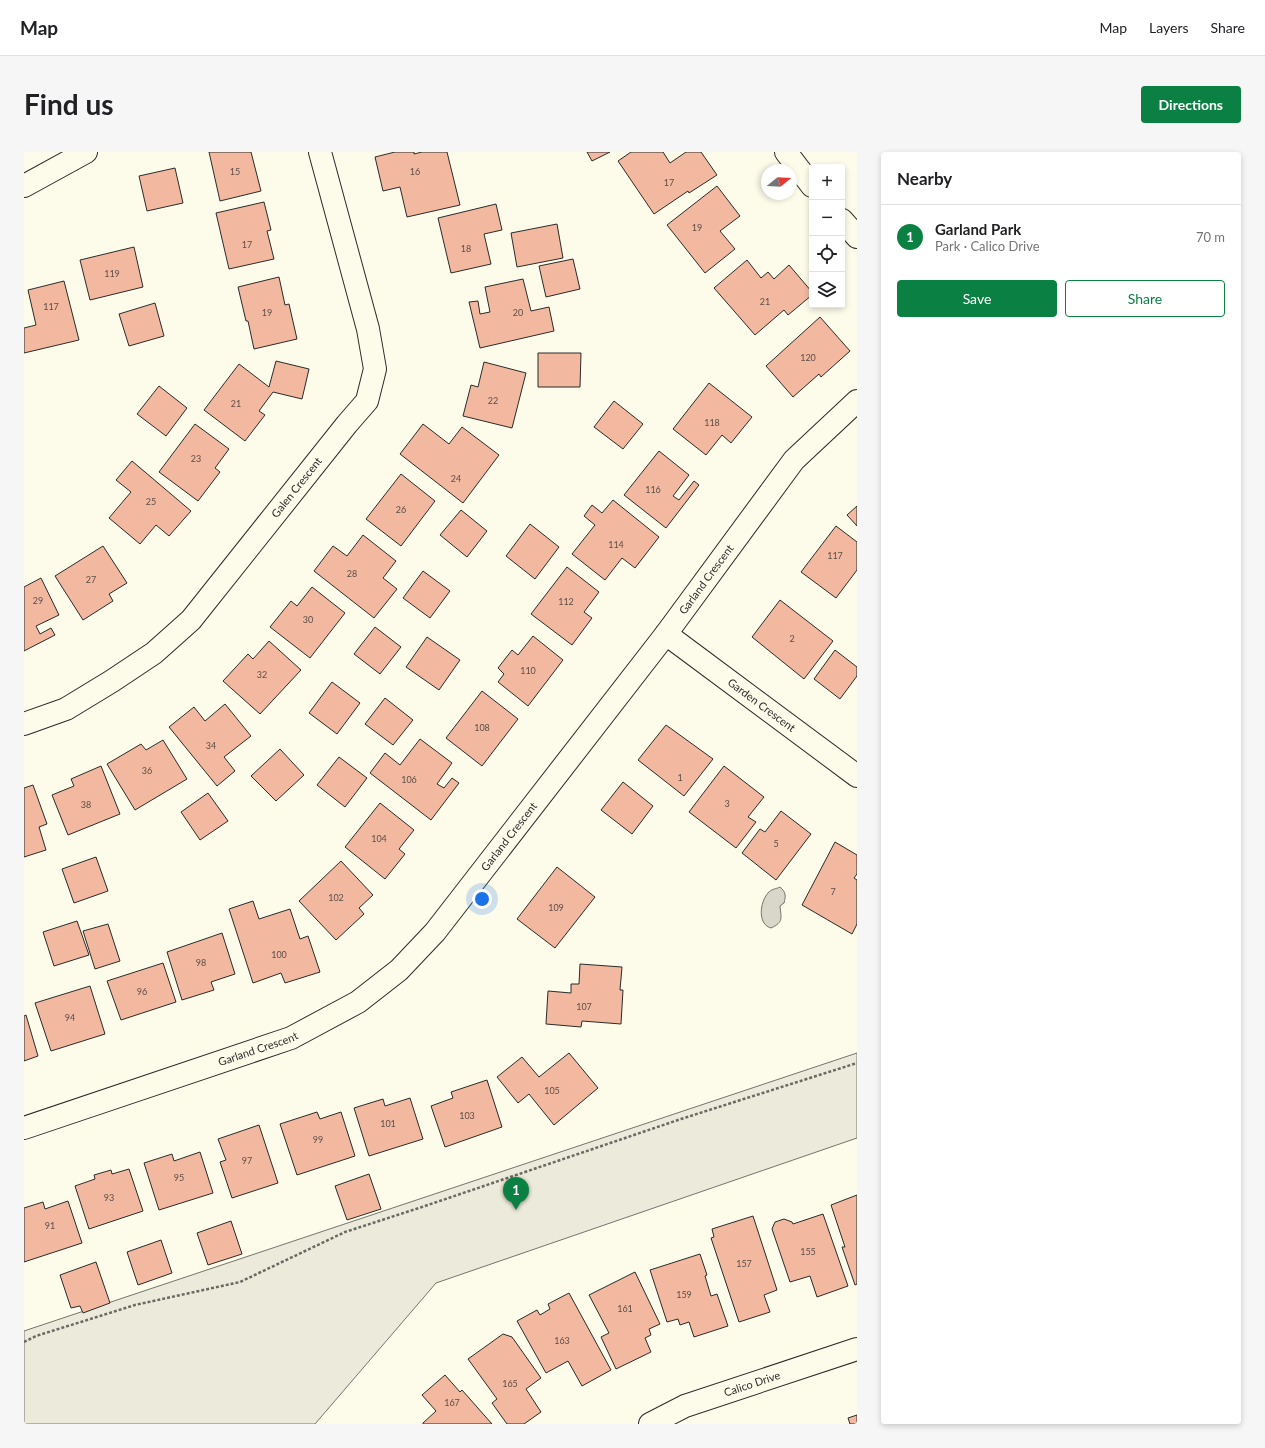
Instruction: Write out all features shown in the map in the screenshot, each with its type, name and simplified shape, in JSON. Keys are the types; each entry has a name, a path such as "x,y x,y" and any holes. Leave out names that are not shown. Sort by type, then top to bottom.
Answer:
{"street":[{"path":"24,186 86,152"},
{"name":"Galen Crescent","path":"24,724 66,709 106,685 154,653 191,620 346,424 367,401 375,369 368,329 320,152"},
{"path":"786,152 809,182"},
{"path":"845,223 857,237"},
{"name":"Garland Crescent","path":"24,1128 292,1038 358,1002 394,975 436,932 666,634 794,460 857,401"},
{"name":"Garden Crescent","path":"666,634 857,776"},
{"name":"Calico Drive","path":"650,1424 685,1406 857,1349"}],"path":[{"path":"24,1342 36,1336 135,1305 240,1282 345,1232 673,1122 857,1063"}],"shaded area":[{"path":"780,887 785,896 784,903 780,906 781,919 778,924 771,928 767,926 762,918 761,912 763,902 769,892"},
{"path":"857,1053 857,1138 436,1283 315,1424 24,1424 24,1331"}],"building":[{"path":"209,152 251,152 261,191 220,201"},
{"path":"395,152 414,152 414,154 422,152 447,152 460,205 407,217 400,187 383,191 375,157"},
{"path":"587,152 610,152 592,161"},
{"path":"631,152 663,152 670,163 686,152 701,152 717,175 689,193 688,191 654,214 618,161"},
{"path":"175,168 183,203 147,211 139,176"},
{"path":"717,186 740,216 720,231 735,249 705,273 667,225"},
{"path":"264,202 271,230 267,231 274,259 229,269 216,213"},
{"path":"496,204 502,230 484,234 491,264 451,273 438,218"},
{"path":"557,224 563,258 517,267 511,233"},
{"path":"134,247 143,287 90,300 80,260"},
{"path":"573,259 580,289 546,297 539,266"},
{"path":"747,260 761,278 768,272 774,279 789,265 809,288 809,298 788,315 784,310 755,335 714,288"},
{"path":"279,277 285,305 289,304 297,339 254,349 238,287"},
{"path":"523,279 531,311 549,307 554,331 480,348 469,302 478,301 480,314 490,312 485,287"},
{"path":"64,281 79,340 24,353 24,328 36,325 28,290"},
{"path":"155,303 164,336 129,346 119,314"},
{"path":"820,317 850,351 821,377 819,374 793,397 766,366"},
{"path":"538,353 581,353 580,387 538,387"},
{"path":"276,361 309,369 302,399 273,392 259,411 265,415 245,441 204,410 239,364 269,387"},
{"path":"484,362 526,373 512,428 463,416 471,385 478,387"},
{"path":"709,383 752,417 731,443 722,435 706,455 673,429"},
{"path":"159,386 187,408 166,436 137,414"},
{"path":"614,401 643,424 623,449 594,427"},
{"path":"195,424 229,449 215,468 220,472 198,501 159,472"},
{"path":"423,424 449,444 462,427 499,455 463,503 400,454"},
{"path":"659,451 689,475 673,496 679,500 694,481 699,485 666,528 624,495"},
{"path":"132,461 191,511 169,536 156,525 140,544 109,518 131,492 116,480"},
{"path":"401,474 435,501 401,546 366,519"},
{"path":"613,500 659,537 635,568 622,558 605,580 572,554 595,525 584,516 592,505 602,513"},
{"path":"857,506 857,526 847,515"},
{"path":"461,510 487,531 467,557 440,535"},
{"path":"530,524 559,547 535,579 506,556"},
{"path":"836,526 857,542 857,570 836,598 801,572"},
{"path":"363,535 396,561 383,578 397,589 374,618 314,571 333,546 347,556"},
{"path":"103,546 127,583 109,594 113,601 83,620 55,576"},
{"path":"567,567 599,592 584,612 592,618 572,645 531,614"},
{"path":"423,571 450,591 430,618 403,598"},
{"path":"41,578 59,615 36,626 40,634 51,628 55,635 24,651 24,587"},
{"path":"312,587 345,613 310,658 270,627 291,601 297,606"},
{"path":"780,600 833,641 804,679 752,637"},
{"path":"375,627 401,647 380,674 354,654"},
{"path":"533,636 563,660 528,706 498,682 504,674 498,668 512,650 518,655"},
{"path":"427,637 460,660 439,690 406,667"},
{"path":"269,641 301,670 260,714 223,681 248,654 253,659"},
{"path":"835,650 857,667 857,676 840,699 814,679"},
{"path":"332,682 360,703 337,734 309,713"},
{"path":"482,691 518,719 482,766 446,738"},
{"path":"385,698 413,720 393,745 365,724"},
{"path":"225,704 251,736 224,757 235,771 217,786 169,727 194,707 205,721"},
{"path":"666,725 713,759 684,796 638,760"},
{"path":"420,739 452,763 437,784 444,788 452,778 459,783 431,820 370,773 385,753 400,765"},
{"path":"163,740 187,779 135,810 107,764 141,744 146,750"},
{"path":"280,749 304,775 276,801 251,776"},
{"path":"339,757 367,778 345,807 317,785"},
{"path":"101,766 120,814 68,835 52,795 74,786 71,779"},
{"path":"724,766 764,797 748,817 756,822 736,848 689,812"},
{"path":"623,782 653,806 632,834 601,810"},
{"path":"33,785 47,824 39,827 46,850 24,857 24,788"},
{"path":"208,793 228,821 200,840 181,812"},
{"path":"380,803 414,830 399,849 405,854 385,879 345,847"},
{"path":"781,811 811,834 776,880 742,853 760,829 765,832"},
{"path":"835,842 857,855 857,874 854,878 857,880 857,924 852,934 802,905"},
{"path":"96,857 108,891 74,903 62,869"},
{"path":"341,861 373,895 359,908 364,914 336,940 299,901"},
{"path":"557,867 595,897 555,948 517,919"},
{"path":"253,901 259,919 290,909 300,939 308,936 320,972 285,983 281,973 253,983 229,909"},
{"path":"77,921 89,955 54,966 43,932"},
{"path":"108,924 120,961 95,969 83,931"},
{"path":"222,933 235,974 211,982 214,990 182,1000 167,952"},
{"path":"163,963 176,1002 121,1020 107,981"},
{"path":"580,964 622,967 620,990 623,990 621,1024 582,1021 581,1027 546,1024 548,991 571,993 571,984 579,984"},
{"path":"90,986 105,1034 51,1051 35,1003"},
{"path":"26,1015 38,1056 24,1061 24,1016"},
{"path":"569,1053 598,1088 554,1125 529,1094 518,1103 497,1077 522,1057 539,1077"},
{"path":"487,1080 502,1127 445,1147 431,1106 453,1098 451,1092"},
{"path":"410,1098 423,1139 369,1156 354,1108 383,1099 385,1106"},
{"path":"317,1112 320,1119 341,1112 355,1156 297,1175 280,1124"},
{"path":"259,1125 278,1183 232,1198 220,1162 226,1160 218,1139"},
{"path":"200,1152 213,1193 159,1210 144,1163 172,1154 174,1161"},
{"path":"129,1169 143,1211 89,1229 75,1186 95,1179 94,1175 111,1170 112,1174"},
{"path":"369,1174 381,1209 347,1220 335,1186"},
{"path":"857,1195 857,1284 855,1285 842,1247 845,1247 831,1205"},
{"path":"68,1201 82,1243 24,1262 24,1208 43,1202 45,1209"},
{"path":"823,1214 848,1286 817,1297 810,1276 790,1282 772,1229 775,1222 784,1219 792,1222 793,1224"},
{"path":"753,1216 777,1290 764,1295 770,1312 739,1322 711,1238 714,1237 712,1229"},
{"path":"231,1221 242,1254 208,1265 197,1233"},
{"path":"161,1240 172,1273 138,1285 127,1252"},
{"path":"700,1254 707,1275 705,1276 711,1296 717,1294 728,1326 694,1337 689,1322 680,1325 678,1319 667,1322 650,1270"},
{"path":"96,1262 110,1303 83,1313 80,1306 71,1308 60,1275"},
{"path":"635,1272 660,1324 649,1329 651,1335 645,1338 651,1352 616,1369 601,1337 609,1333 589,1295"},
{"path":"569,1293 611,1370 582,1386 568,1361 546,1373 517,1321 537,1310 540,1315 550,1309 548,1304"},
{"path":"503,1334 512,1337 541,1378 526,1389 541,1412 524,1424 507,1424 492,1403 497,1399 468,1359"},
{"path":"445,1375 460,1392 462,1390 492,1424 423,1424 436,1411 422,1395"},
{"path":"857,1415 857,1424 850,1424 848,1418"}],"place":[{"name":"Garland Park","path":"516,1210"}]}
